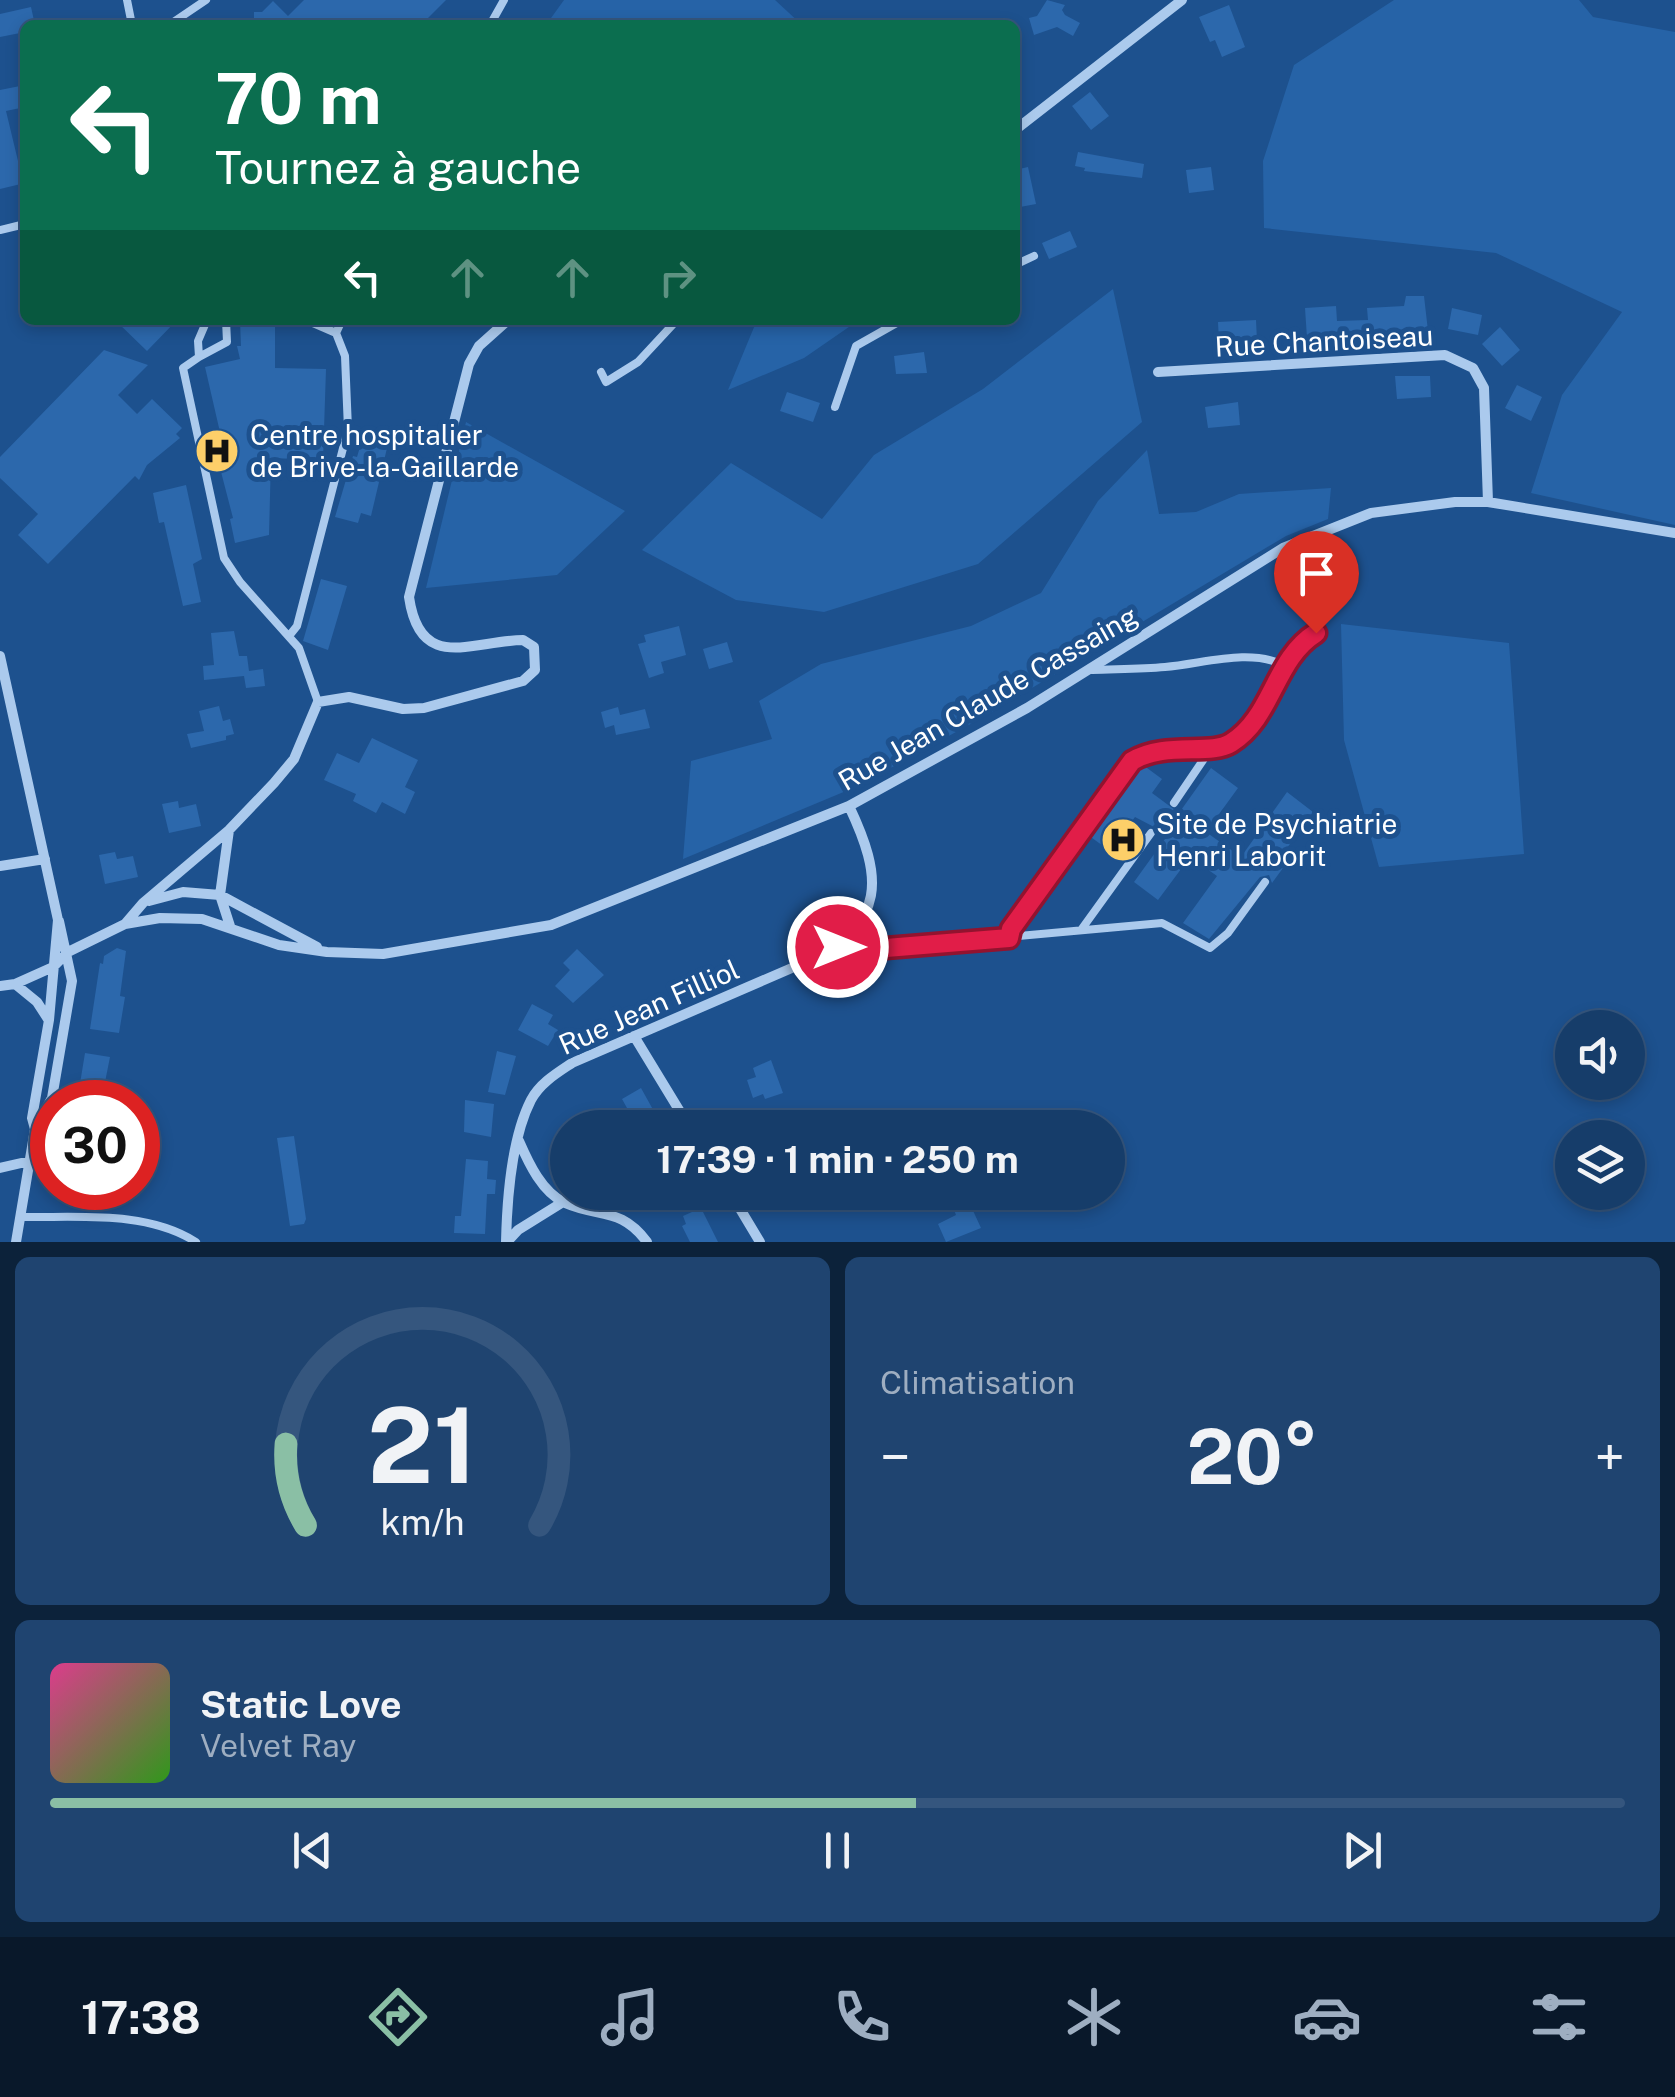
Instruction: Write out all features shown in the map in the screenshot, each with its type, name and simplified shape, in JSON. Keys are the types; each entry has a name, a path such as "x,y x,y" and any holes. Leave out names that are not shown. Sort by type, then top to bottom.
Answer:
{"street":[{"path":"1020,126 1182,0"},
{"path":"0,986 15,984 53,967 68,952 125,924 143,903 229,830 294,758 318,702 349,697 403,709 424,708 524,681 536,670 534,647 523,640 459,649 430,642 420,633 412,615 410,597 469,364 480,346 503,325"},
{"name":"Rue Chantoiseau","path":"1158,372 1445,356 1473,368 1484,388 1488,502"},
{"name":"Rue Jean Claude Cassaing","path":"125,924 160,918 202,919 279,945 383,954 551,924 850,806 1026,708 1283,548 1372,513 1454,502 1488,502 1675,533"},
{"path":"0,656 72,982 55,1080"},
{"path":"845,939 864,913 873,880 866,840 850,806"},
{"path":"229,830 220,895 230,926"},
{"path":"0,866 45,859"},
{"name":"Rue Jean Claude Cassaing","path":"143,903 182,892 220,895 327,952"},
{"path":"39,1080 49,1020 58,920"},
{"name":"Rue Jean Filliol","path":"506,1242 507,1196 518,1140 532,1098 549,1078 572,1063 808,962 838,947 845,939"},
{"path":"15,984 37,1002 49,1020"},
{"path":"634,1036 679,1110"},
{"path":"518,1140 532,1172 550,1189"},
{"path":"0,1168 30,1160 16,1242"},
{"path":"506,1242 550,1210"},
{"path":"597,1210 614,1214 636,1227 647,1242"},
{"path":"741,1210 760,1242"}],"lane":[{"path":"176,20 206,0"},
{"path":"1020,263 1034,256"},
{"path":"199,358 198,341 205,325"},
{"path":"226,325 227,342 183,368 224,558 240,582 299,648 318,702"},
{"path":"318,325 336,333"},
{"path":"289,636 297,626 348,429 344,356 336,333 340,325"},
{"path":"601,372 606,382 638,362 672,325"},
{"path":"835,407 856,346 893,325"},
{"path":"1009,938 1011,929 1132,761 1164,750 1232,742 1264,706 1297,646 1316,633"},
{"path":"1088,670 1248,658 1284,664"},
{"path":"1174,803 1212,747"},
{"path":"1081,930 1151,833"},
{"path":"845,939 886,948 1162,923 1210,948 1228,934 1265,882"},
{"path":"20,1217 130,1220 177,1230 196,1242"}],"shaded area":[{"path":"564,0 775,0 797,20 550,20"},
{"path":"1394,0 1579,0 1593,17 1675,32 1675,525 1531,493 1562,395 1622,312 1496,253 1264,228 1263,161 1294,65"},
{"path":"1113,289 1142,422 978,564 824,612 736,600 642,550 731,463 822,519 874,455 983,389"},
{"path":"755,325 852,325 804,358 728,390"},
{"path":"466,422 625,511 557,575 426,588"},
{"path":"1147,450 1159,514 1196,512 1239,494 1331,488 1328,519 1286,536 985,716 858,786 683,859 691,761 772,739 759,701 821,664 971,626 1041,593 1098,501"},
{"path":"1341,624 1509,643 1524,854 1379,867 1344,740"}],"building":[{"path":"304,0 446,0 426,20 254,20 254,12 262,12 273,1 288,16"},
{"path":"1047,0 1065,5 1065,15 1080,23 1073,36 1057,27 1034,35 1029,18 1037,16"},
{"path":"1229,5 1245,47 1222,57 1199,17"},
{"path":"31,7 34,20 20,20 20,33 0,37 0,14"},
{"path":"20,86 20,108 6,111 20,161 20,184 0,189 0,90"},
{"path":"1090,92 1109,116 1091,130 1072,106"},
{"path":"1078,152 1144,164 1142,178 1084,171 1085,168 1075,166"},
{"path":"1028,167 1036,204 1020,207 1020,169"},
{"path":"1211,167 1214,190 1189,193 1186,170"},
{"path":"1070,231 1077,247 1049,259 1042,243"},
{"path":"1406,296 1424,296 1428,331 1391,329 1391,333 1307,338 1305,308 1336,306 1337,321 1368,320 1367,308 1404,306"},
{"path":"1452,308 1482,315 1478,335 1448,329"},
{"path":"1256,320 1257,341 1219,342 1218,322"},
{"path":"120,325 172,325 147,351"},
{"path":"240,325 275,325 275,368 326,369 323,460 271,458 269,535 235,543 220,468 228,467 205,367 240,359 237,346 241,346"},
{"path":"1500,327 1520,350 1502,366 1482,344"},
{"path":"104,350 148,365 118,395 137,414 152,399 182,428 176,434 180,438 147,465 139,480 135,476 48,564 18,535 38,514 0,478 0,457"},
{"path":"924,352 927,373 896,374 894,356"},
{"path":"1395,376 1430,376 1431,397 1397,399"},
{"path":"1517,385 1542,397 1531,421 1505,408"},
{"path":"787,392 820,403 813,422 780,411"},
{"path":"1238,402 1240,425 1208,428 1205,407"},
{"path":"362,440 387,448 371,516 361,513 358,523 335,517 353,456 357,457"},
{"path":"186,485 202,559 193,564 201,602 183,606 164,522 159,523 153,493"},
{"path":"321,579 347,586 328,650 303,641"},
{"path":"679,626 686,655 661,662 664,673 649,678 638,644 646,642 644,635"},
{"path":"234,631 239,656 247,656 249,671 263,669 265,686 246,688 244,676 204,680 203,666 214,665 211,633"},
{"path":"727,642 733,662 709,669 703,649"},
{"path":"219,706 223,721 230,719 234,734 226,736 226,740 191,748 187,734 204,731 199,711"},
{"path":"618,707 620,715 645,709 650,728 616,735 614,725 605,728 601,712"},
{"path":"372,738 418,760 405,787 415,792 405,814 382,802 376,813 353,801 356,794 324,780 337,753 359,763"},
{"path":"1143,765 1162,779 1152,793 1179,813 1211,768 1238,788 1206,832 1241,857 1287,792 1313,812 1287,848 1294,853 1272,883 1269,875 1260,877 1209,939 1183,923 1217,876 1190,857 1158,900 1134,882 1165,839 1156,828 1135,817 1110,851 1088,835"},
{"path":"178,801 179,808 196,804 201,826 169,833 162,804"},
{"path":"115,852 117,859 133,856 138,877 105,884 99,855"},
{"path":"117,948 126,951 119,1033 90,1029 100,963"},
{"path":"577,949 604,975 573,1003 555,986 570,970 563,963"},
{"path":"532,1004 553,1015 548,1024 558,1030 548,1046 518,1030"},
{"path":"497,1051 516,1056 505,1095 488,1092"},
{"path":"85,1053 110,1057 105,1080 81,1080"},
{"path":"771,1060 783,1093 753,1098 747,1080 756,1077 753,1068"},
{"path":"641,1088 653,1110 628,1110 622,1099"},
{"path":"465,1100 494,1104 491,1137 464,1132"},
{"path":"294,1136 306,1219 304,1224 290,1226 277,1138"},
{"path":"466,1159 488,1161 487,1179 496,1180 495,1194 487,1194 485,1234 454,1233 455,1216 461,1216"},
{"path":"702,1210 718,1242 690,1242 682,1226 686,1224 683,1216"},
{"path":"954,1210 973,1210 981,1228 946,1242 938,1224 956,1215"}],"place":[{"name":"Centre hospitalier de Brive-la-Gaillarde","path":"217,451"},
{"name":"Site de Psychiatrie Henri Laborit","path":"1123,840"}],"route":[{"path":"838,947 845,939 886,948 1009,938 1011,929 1132,761 1164,750 1224,746 1232,742 1264,706 1297,646 1316,633"}]}
